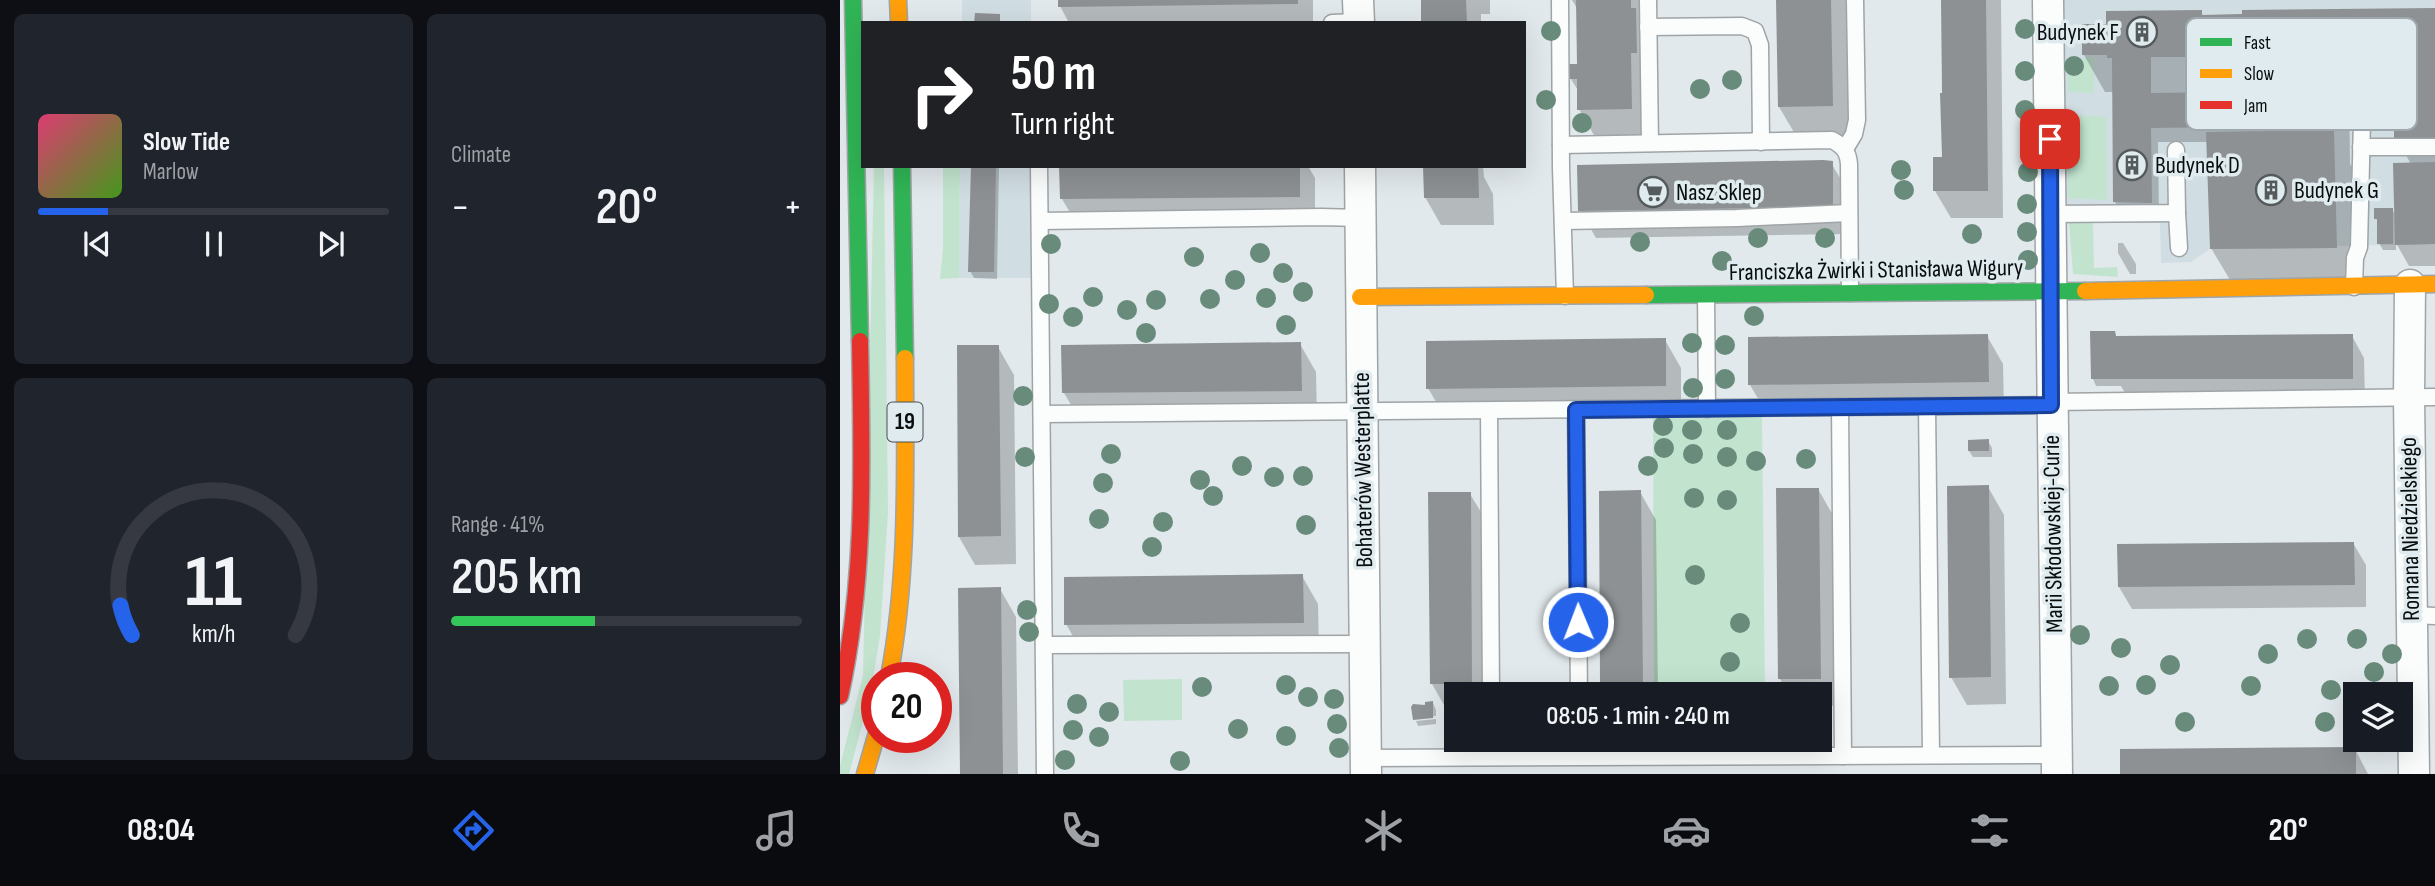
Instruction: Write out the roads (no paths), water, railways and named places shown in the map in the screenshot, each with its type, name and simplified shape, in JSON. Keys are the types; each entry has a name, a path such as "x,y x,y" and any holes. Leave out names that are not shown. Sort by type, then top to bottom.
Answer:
{"main road":[{"name":"19","path":"840,696 852,645 860,561 861,426 853,0"},
{"path":"898,0 899,21"},
{"name":"19","path":"892,662 903,584 905,518 902,168"},
{"name":"Franciszka Żwirki i Stanisława Wigury","path":"1360,297 2051,292 2422,284"},
{"path":"865,774 871,753"}],"street":[{"path":"1358,0 1359,21"},
{"name":"Marii Skłodowskiej-Curie","path":"2048,0 2057,765"},
{"name":"Bohaterów Westerplatte","path":"1360,168 1366,766"},
{"name":"Romana Niedzielskiego","path":"2414,774 2423,616 2422,284"}],"lane":[{"path":"1560,0 1565,296"},
{"path":"1648,0 1650,143"},
{"path":"1845,149 1854,134 1857,120 1855,0"},
{"path":"1648,27 1742,26 1755,31 1759,45 1761,142"},
{"path":"2354,287 2355,258 2359,247 2361,130"},
{"path":"1561,145 1832,140 1845,149 1849,164 1850,293"},
{"path":"2361,147 2435,147"},
{"path":"2176,149 2179,248"},
{"path":"1039,168 1045,774"},
{"path":"1563,221 1849,213"},
{"path":"2051,214 2177,213"},
{"path":"1040,220 1360,218"},
{"path":"840,224 857,219"},
{"path":"1706,295 1707,409"},
{"path":"1042,414 1707,409 2422,397"},
{"path":"1927,406 1931,755"},
{"path":"1840,407 1843,756"},
{"path":"1576,410 1580,682"},
{"path":"1489,411 1492,682"},
{"path":"1044,646 1365,644"},
{"path":"1492,752 1492,758"},
{"path":"1580,752 1580,757"},
{"path":"1366,766 1492,758 1931,755 2057,765"}],"place":[{"name":"Budynek F","path":"2142,32"},
{"name":"Budynek D","path":"2132,165"},
{"name":"Budynek G","path":"2271,190"},
{"name":"Nasz Sklep","path":"1653,192"}]}
